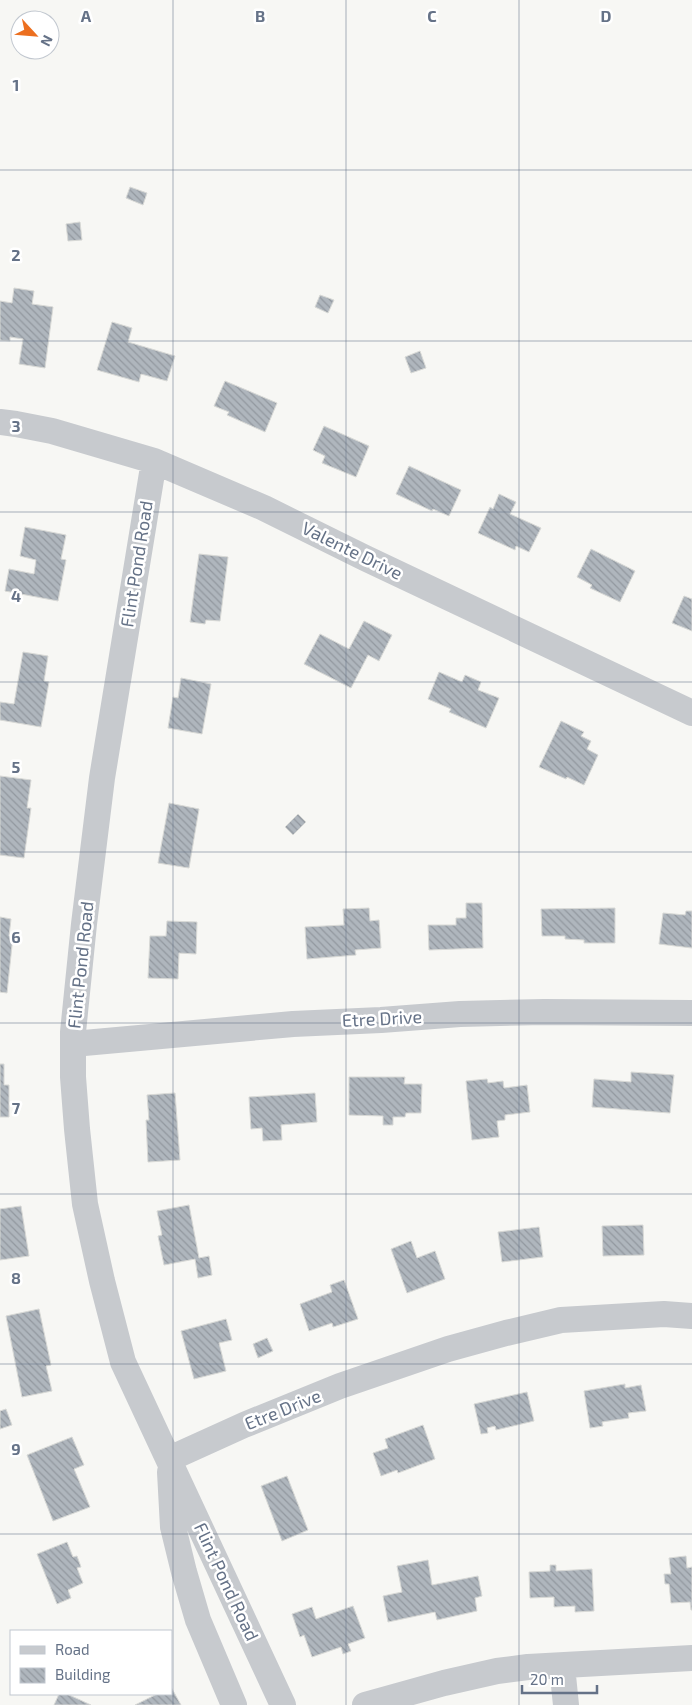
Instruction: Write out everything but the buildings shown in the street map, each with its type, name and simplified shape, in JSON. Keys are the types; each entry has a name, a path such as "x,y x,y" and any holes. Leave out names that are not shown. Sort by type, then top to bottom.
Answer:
{"street":[{"name":"Valente Drive","path":"0,422 52,431 154,461 264,508 692,713"},
{"name":"Flint Pond Road","path":"154,461 102,778 84,924 73,1044 73,1076 85,1204 123,1362 282,1705"},
{"name":"Etre Drive","path":"73,1044 293,1024 460,1014 544,1012 692,1013"},
{"name":"Etre Drive","path":"169,1459 340,1386 448,1349 506,1333 561,1320 664,1314 692,1316"},
{"name":"Flint Pond Road","path":"169,1459 173,1527 184,1572 198,1620 234,1705"},
{"path":"365,1705 444,1683 528,1667 692,1658"},
{"path":"562,1666 566,1705"}]}
